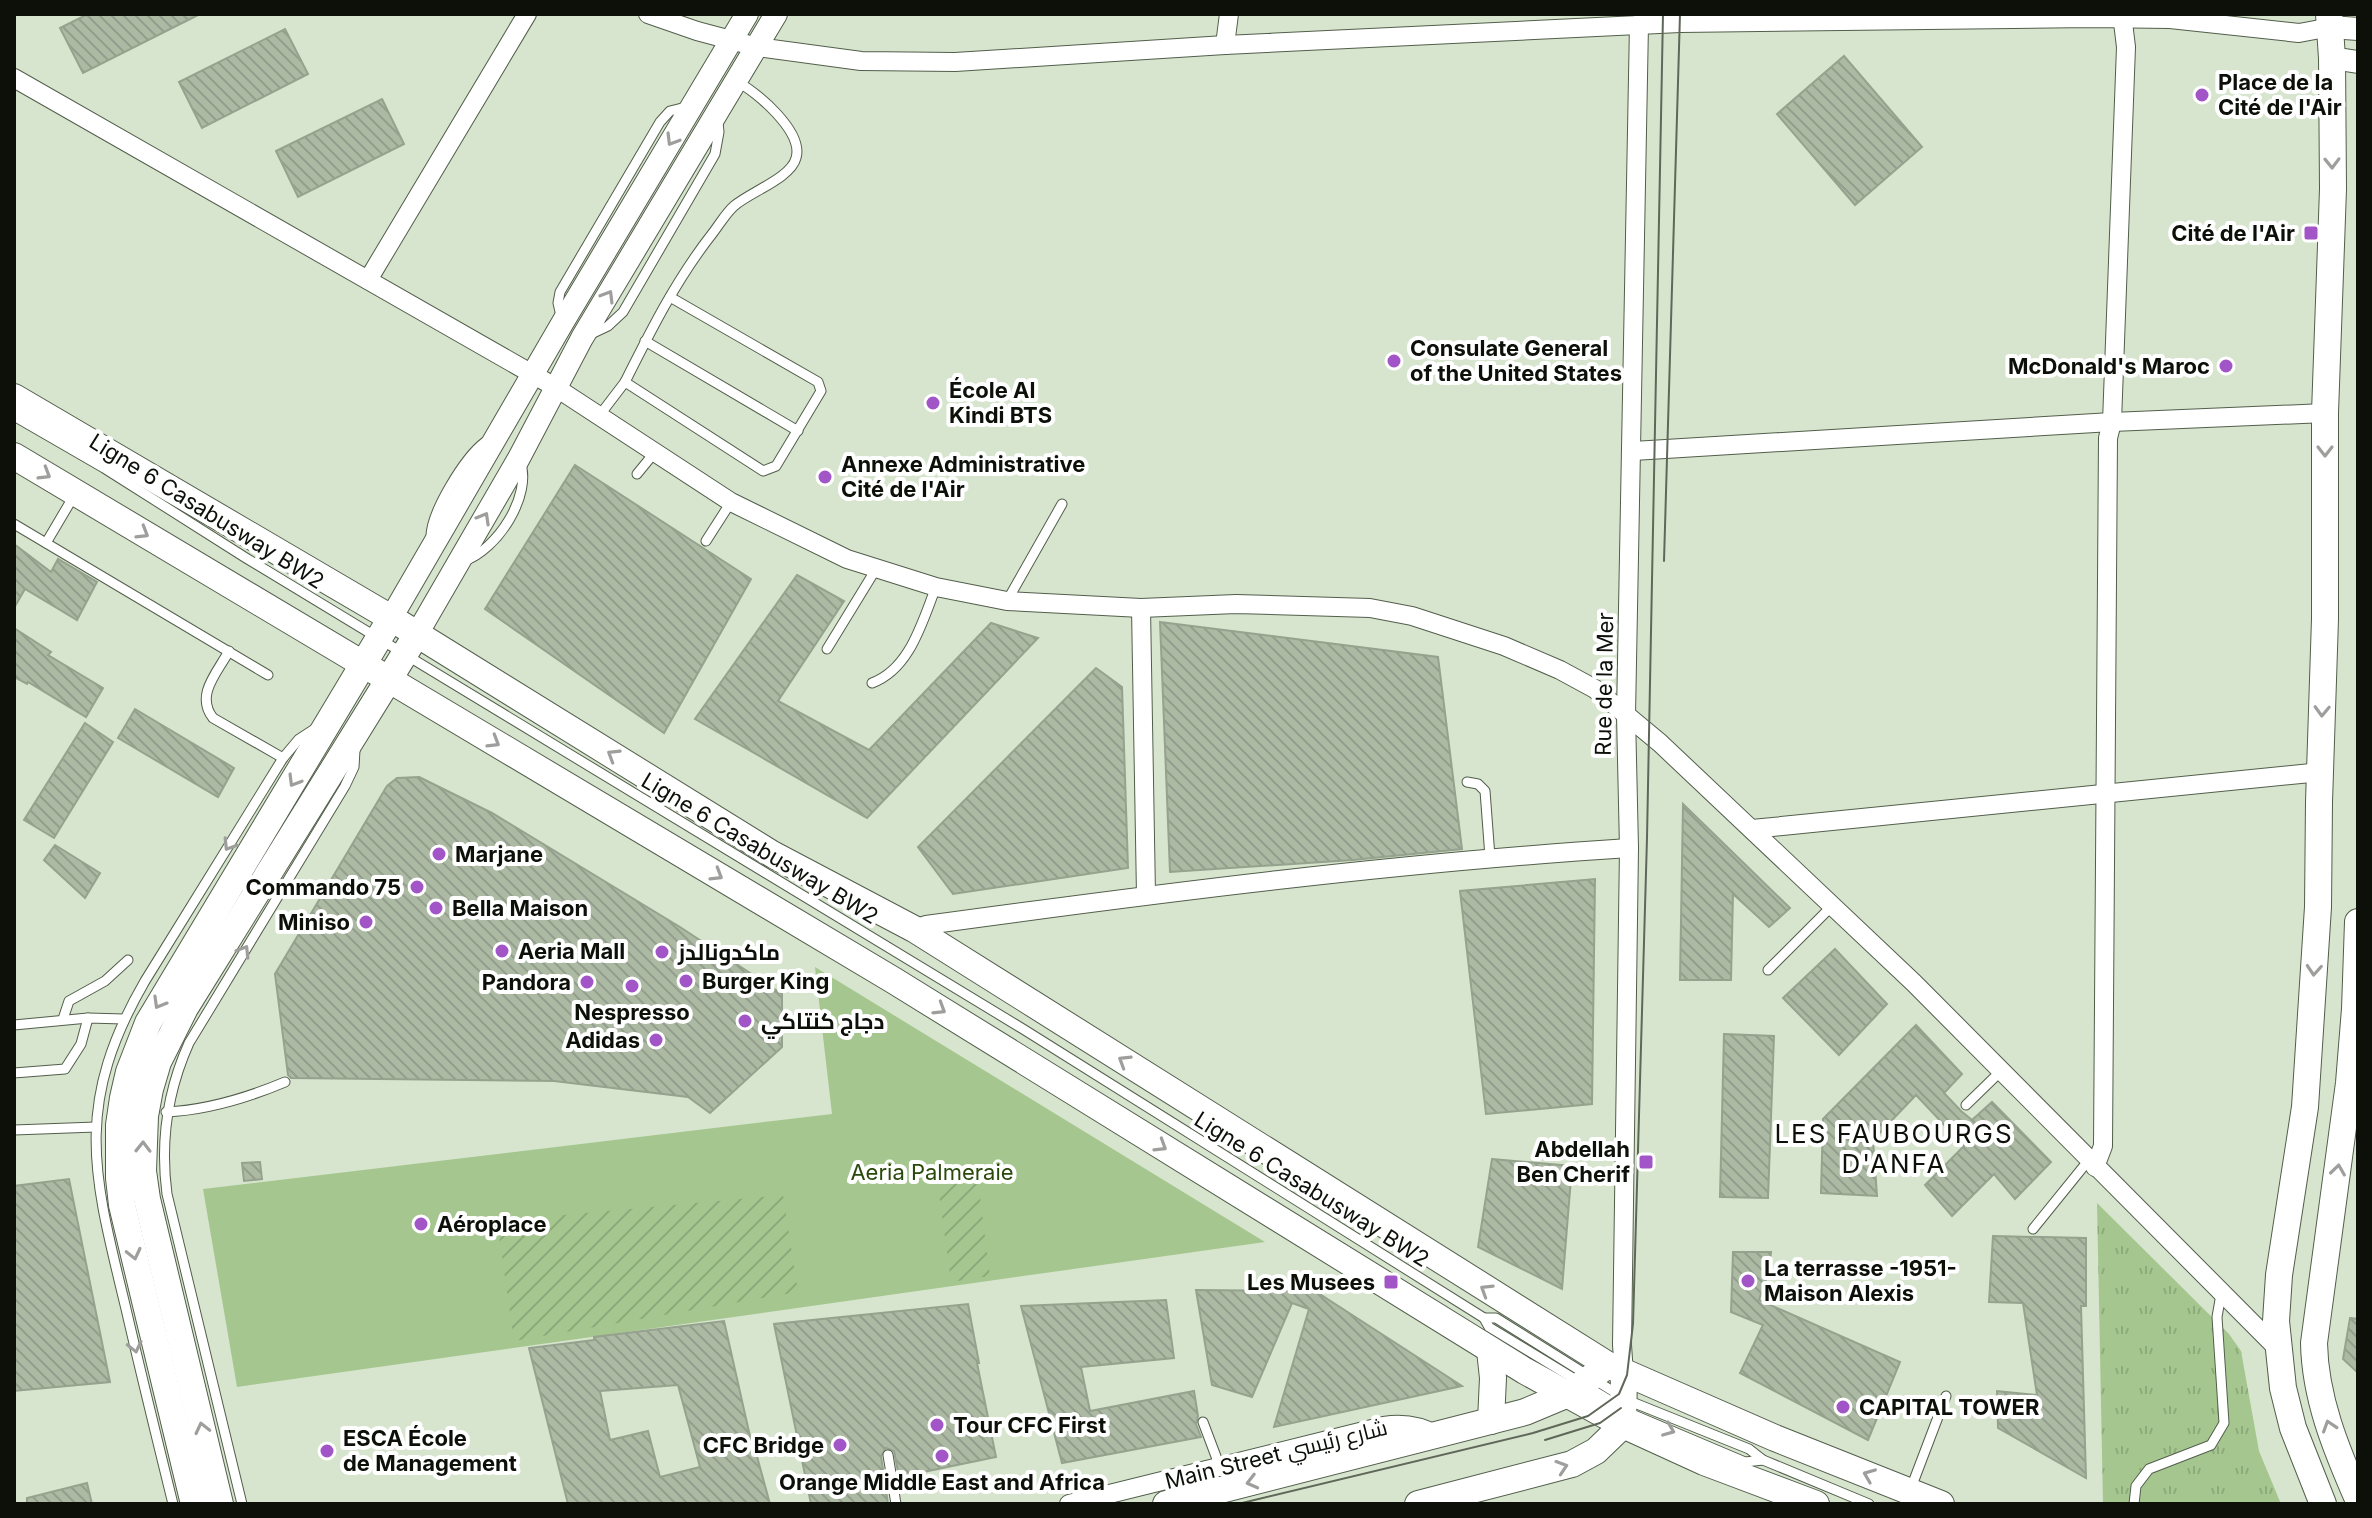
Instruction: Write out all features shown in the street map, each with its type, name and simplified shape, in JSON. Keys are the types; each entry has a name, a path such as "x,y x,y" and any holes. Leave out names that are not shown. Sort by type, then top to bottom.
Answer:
{"main road":[{"path":"2323,1504 2293,1428 2283,1388 2276,1321 2279,1275 2305,1107 2318,907 2325,619 2325,413 2333,189 2330,20"},
{"path":"14,397 411,643 772,854 914,929 1607,1386 1737,1476 1816,1504"},
{"path":"14,456 893,980 1490,1350 1775,1438 1941,1504"},
{"path":"194,1504 122,1205 118,1151 123,1098 129,1072 148,1023 386,628"},
{"path":"220,1504 147,1199 143,1171 145,1116 158,1062 169,1037 411,643"},
{"path":"2358,922 2349,1083 2321,1281 2314,1354 2325,1413 2358,1499"},
{"path":"1490,1350 1493,1378 1491,1421"},
{"path":"1418,1504 1484,1495 1572,1464 1596,1451 1607,1386"},
{"name":"Main Street شارع رئيسي","path":"1166,1504 1491,1421 1607,1386"}],"street":[{"path":"368,280 527,14"},
{"path":"648,14 757,47 861,61 955,62 1639,24 2123,16 2299,33 2330,20 2358,29"},
{"path":"386,628 563,322 747,14"},
{"path":"411,643 519,458 582,338 776,14"},
{"path":"1225,45 1229,14"},
{"path":"2092,1164 2103,1146 2108,438 2112,422 2126,47 2123,16"},
{"name":"Rue de la Mer","path":"1607,1386 1629,848 1626,715 1639,24"},
{"path":"2299,33 2332,58 2358,62"},
{"path":"14,78 555,387 731,502 847,559 936,587 1007,601 1141,608 1297,604 1370,608 1412,616 1491,641 1560,670 1595,689 1833,905 2279,1350"},
{"path":"1633,451 2112,422 2325,413"},
{"path":"1141,608 1146,895"},
{"path":"1752,829 2321,772"},
{"path":"914,929 1146,895 1490,857 1629,848"},
{"name":"Main Street شارع رئيسي","path":"1069,1504 1394,1425 1416,1426 1436,1435"}],"lane":[{"path":"599,416 625,382 686,267 734,206 789,170 796,160 798,144 791,131 751,88 736,81"},
{"path":"625,382 763,471 776,466 821,391 818,382 670,297"},
{"path":"645,341 798,431"},
{"name":"Ligne 6 Casabusway BW2","path":"14,416 104,468 246,558 386,628"},
{"path":"637,474 655,452"},
{"path":"46,543 76,493"},
{"path":"706,541 731,502"},
{"path":"1007,601 1062,504"},
{"path":"14,524 268,675"},
{"path":"827,649 876,569"},
{"path":"872,683 892,673 905,657 936,587"},
{"name":"Ligne 6 Casabusway BW2","path":"411,643 1484,1318 1496,1318 1607,1386 1745,1462 1763,1460 1869,1504"},
{"path":"229,651 205,696 206,708 213,718 283,758"},
{"path":"173,1504 101,1205 96,1127 103,1076 124,1019 283,758 308,732 330,723"},
{"path":"242,1504 167,1194 163,1150 166,1112 189,1043 350,777 355,757 352,738"},
{"path":"1467,782 1478,784 1487,795 1490,857"},
{"path":"1768,970 1833,905"},
{"path":"63,1019 69,1001 105,981 128,960"},
{"path":"14,1073 65,1069 81,1044 88,1018"},
{"path":"14,1025 63,1019 124,1019"},
{"path":"1966,1105 2001,1071"},
{"path":"166,1112 212,1106 285,1082"},
{"path":"14,1130 96,1127"},
{"path":"2033,1229 2092,1164"},
{"path":"2134,1504 2136,1486 2149,1469 2211,1445 2224,1423 2217,1317 2222,1291"},
{"path":"1910,1491 1946,1396"},
{"path":"1203,1422 1220,1467"},
{"path":"888,1455 896,1504"}],"green space":[{"name":"Aeria Palmeraie","path":"815,967 1265,1242 237,1387 203,1189 832,1114"},
{"path":"977,1174 990,1276 951,1282 937,1178"},
{"path":"783,1195 798,1292 514,1341 497,1221"},
{"path":"2097,1203 2229,1334 2241,1351 2259,1451 2281,1504 2103,1504"}],"building":[{"path":"88,14 200,14 83,73 60,28"},
{"path":"285,29 308,74 202,128 179,82"},
{"path":"1844,56 1922,147 1855,205 1777,114"},
{"path":"382,99 404,144 298,197 276,151"},
{"path":"575,465 751,579 664,733 485,609"},
{"path":"14,544 51,572 58,559 97,582 77,620 25,589 14,608"},
{"path":"797,575 844,601 778,701 869,750 991,623 1038,638 867,818 695,719"},
{"path":"1160,622 1438,657 1462,849 1353,860 1170,872"},
{"path":"14,628 51,652 48,655 103,688 86,717 28,682 14,677"},
{"path":"1096,668 1122,687 1128,868 953,894 918,847"},
{"path":"135,709 234,768 218,797 118,738"},
{"path":"85,723 113,742 54,838 24,820"},
{"name":"Aeria Mall","path":"419,777 492,813 680,927 782,994 782,1047 710,1113 688,1097 554,1081 291,1078 288,1075 275,974 387,786 397,778"},
{"path":"1683,804 1790,908 1769,927 1733,894 1731,980 1680,980"},
{"path":"55,845 100,873 85,898 44,860"},
{"path":"1595,879 1592,1104 1486,1114 1460,891"},
{"path":"1835,949 1887,1004 1839,1055 1783,998"},
{"path":"1916,1025 1962,1074 1944,1093 1961,1111 1972,1120 1992,1102 2051,1162 2015,1199 1994,1174 1952,1216 1925,1185 1964,1146 1916,1095 1873,1140 1877,1196 1821,1193 1823,1119"},
{"path":"1724,1034 1774,1036 1768,1198 1720,1197"},
{"path":"1492,1159 1572,1166 1562,1289 1478,1247"},
{"path":"260,1162 262,1179 244,1181 242,1163"},
{"path":"69,1179 110,1382 14,1391 14,1186"},
{"path":"1993,1236 2086,1238 2086,1306 2081,1306 2086,1478 1998,1428 1997,1391 2037,1395 2023,1303 1989,1302"},
{"name":"CAPITAL TOWER","path":"1733,1252 1771,1252 1769,1270 1759,1300 1900,1362 1868,1440 1740,1373 1763,1325 1731,1312"},
{"path":"1196,1290 1315,1291 1462,1386 1274,1427 1309,1309 1292,1303 1252,1397 1212,1385"},
{"path":"1166,1300 1174,1358 1081,1367 1090,1411 1194,1391 1198,1416 1196,1424 1201,1437 1062,1463 1021,1306"},
{"name":"CFC Bridge","path":"968,1304 996,1457 899,1477 894,1451 886,1448 881,1456 888,1504 811,1504 774,1324"},
{"path":"2350,1318 2358,1319 2358,1373 2343,1359"},
{"path":"724,1321 754,1454 770,1504 568,1504 529,1348 594,1340 594,1337","holes":["678,1385 700,1467 660,1477 648,1431 610,1440 600,1391"]},
{"path":"87,1483 92,1504 27,1504 27,1498"}],"tram line":[{"path":"1238,1504 1533,1433 1588,1416 1619,1394 1627,1375 1633,1324 1647,838 1663,14"},
{"path":"1664,561 1680,14"},
{"path":"1545,1440 1600,1423 1621,1408"}],"place":[{"name":"Place de la Cité de l'Air","path":"2202,95"},
{"name":"Cité de l'Air","path":"2311,233"},
{"name":"Consulate General of the United States","path":"1394,361"},
{"name":"McDonald's Maroc","path":"2226,366"},
{"name":"École Al Kindi BTS","path":"933,403"},
{"name":"Annexe Administrative Cité de l'Air","path":"825,477"},
{"name":"Marjane","path":"439,854"},
{"name":"Commando 75","path":"417,887"},
{"name":"Bella Maison","path":"436,908"},
{"name":"Miniso","path":"366,922"},
{"name":"Aeria Mall","path":"502,951"},
{"name":"ماكدونالدز","path":"662,952"},
{"name":"Burger King","path":"686,981"},
{"name":"Pandora","path":"587,982"},
{"name":"Nespresso","path":"632,986"},
{"name":"دجاج كنتاكي","path":"745,1021"},
{"name":"Adidas","path":"656,1040"},
{"name":"Abdellah Ben Cherif","path":"1646,1162"},
{"name":"Aéroplace","path":"421,1224"},
{"name":"La terrasse -1951- Maison Alexis","path":"1748,1281"},
{"name":"Les Musees","path":"1391,1282"},
{"name":"CAPITAL TOWER","path":"1843,1407"},
{"name":"Tour CFC First","path":"937,1425"},
{"name":"CFC Bridge","path":"840,1445"},
{"name":"ESCA École de Management","path":"327,1451"},
{"name":"Orange Middle East and Africa","path":"942,1456"}],"district":[{"name":"LES FAUBOURGS D'ANFA","path":"1894,1148"}]}
